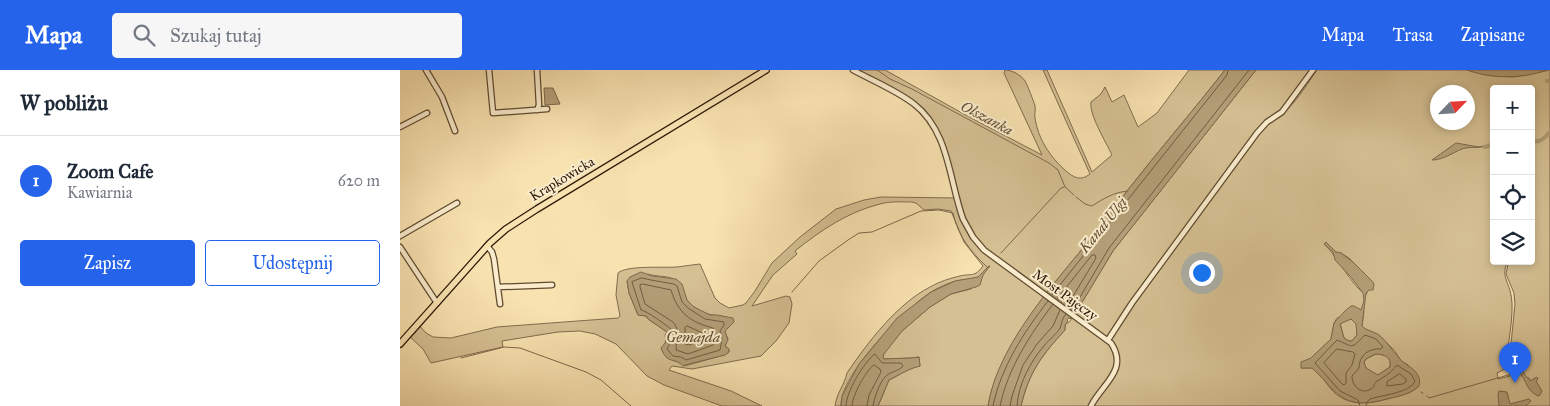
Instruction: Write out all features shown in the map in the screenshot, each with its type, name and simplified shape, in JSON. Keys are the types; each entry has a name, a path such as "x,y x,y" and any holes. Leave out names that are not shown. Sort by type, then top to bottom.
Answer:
{"main road":[{"name":"Krapkowicka","path":"400,344 487,246 506,229 766,70"}],"street":[{"path":"426,70 442,97 455,131"},
{"path":"490,70 493,113 547,109"},
{"path":"537,70 537,110"},
{"name":"Most Pajęczy","path":"853,70 912,103 931,121 942,142 965,224 984,250 1107,340"},
{"path":"1090,406 1117,367 1116,354 1107,340 1257,133 1267,122 1282,112 1313,70"},
{"path":"400,127 427,113"},
{"path":"400,236 457,203"},
{"path":"400,246 437,302"},
{"path":"487,246 492,252 500,304"},
{"path":"498,287 552,285"}],"shaded area":[{"path":"853,70 885,70 1042,155 1004,73 1005,70 1013,72 1025,81 1035,106 1039,133 1046,147 1066,171 1075,177 1081,178 1090,174 1043,70 1047,70 1092,172 1112,155 1095,121 1091,107 1091,102 1101,94 1105,87 1112,102 1124,95 1138,127 1157,113 1189,70 1225,70 1034,310 1018,333 1005,357 994,382 988,406 878,406 889,380 920,366 919,357 884,359 884,353 902,331 930,307 951,294 971,289 989,266 976,278 959,280 934,290 906,312 876,343 862,361 843,393 841,406 835,406 847,373 884,325 906,303 930,287 952,278 975,274 983,266 964,242 951,211 938,209 924,210 912,202 884,203 868,207 825,229 795,251 797,254 773,275 752,306 786,296 790,297 792,304 789,323 776,341 761,356 692,369 672,366 669,370 731,391 762,406 722,406 664,385 647,376 616,344 595,334 580,331 558,332 502,341 503,347 431,363 423,349 408,335 418,324 426,333 433,337 451,338 497,327 618,318 620,316 616,295 618,273 623,270 637,268 677,267 700,264 715,298 720,303 729,308 743,305 755,291 772,263 800,237 836,209 881,197 957,198 937,131 913,103","holes":["648,274 669,277 675,280 681,287 687,301 693,306 705,313 726,317 734,322 725,331 728,338 725,346 729,349 729,352 683,366 666,357 665,344 667,332 646,316 638,315 629,293 627,281"]},
{"path":"1256,70 1310,70 1279,112 1269,121 1290,106 1317,70 1467,70 1486,75 1514,77 1550,70 1550,406 1021,406 1028,383 1037,365 1065,330 1065,325 1070,321 1113,251","holes":["1326,242 1336,252 1349,258 1372,281 1366,295 1324,244","1359,309 1364,311 1363,328 1379,335 1395,351 1401,361 1408,365 1417,388 1406,394 1380,401 1367,403 1348,401 1336,394 1312,368 1301,368 1331,339 1334,323 1337,318"]},
{"path":"1351,319 1356,324 1357,335 1352,341 1349,341 1344,338 1340,323"},
{"path":"1376,354 1387,357 1390,360 1390,367 1378,375 1369,371 1364,362"}],"water":[{"name":"Kanał Ulgi","path":"1225,70 1256,70 1113,251 1084,299 1070,319 1067,320 1065,330 1037,365 1028,383 1021,406 988,406 994,382 1004,357 1034,310"},
{"path":"1467,70 1547,70 1507,77"},
{"path":"544,88 553,88 560,104 545,105"},
{"path":"1456,143 1479,147 1489,145 1482,147 1465,148 1444,158 1432,160"},
{"path":"1326,242 1336,252 1341,253 1353,262 1372,281 1374,284 1373,290 1369,290 1366,293 1362,326 1379,335 1397,356 1415,372 1420,381 1419,386 1400,396 1363,403 1350,401 1338,394 1312,368 1301,368 1301,362 1311,358 1331,339 1334,323 1345,311 1351,306 1361,310 1364,301 1363,293 1335,260 1333,252 1324,244","holes":["1351,319 1356,324 1357,335 1352,341 1349,341 1344,338 1340,324","1375,354 1387,357 1390,361 1390,367 1378,375 1366,368 1364,362"]},
{"path":"989,266 983,275 980,285 951,294 930,307 902,331 884,354 884,359 919,357 920,366 889,380 878,406 841,406 842,396 859,364 897,318 931,292 955,281 978,277"},
{"name":"Gemajda","path":"641,272 652,276 676,279 682,284 687,300 694,307 710,315 733,318 734,322 725,331 728,340 725,346 729,349 729,352 725,355 683,366 668,359 661,348 666,342 665,335 667,332 646,316 638,315 629,293 627,281 630,277"},
{"path":"1522,369 1530,381 1537,377 1536,381 1542,391 1540,395 1534,394 1529,388 1520,373"},
{"path":"1499,391 1507,392 1510,404 1529,399 1531,401 1526,406 1499,406"}],"waterway":[{"name":"Olszanka","path":"877,70 890,79 1049,163 1058,170 1065,187 1074,195"},
{"path":"1535,141 1540,141 1550,132"},
{"path":"1485,147 1490,145"},
{"path":"1001,253 1064,187"},
{"name":"Olszanka","path":"1076,197 1085,204 1092,206 1113,194 1128,191"},
{"path":"792,292 819,261 859,233 872,232 921,211 939,210 953,213 958,229 966,243 987,267"},
{"path":"461,358 504,347 520,348 586,372 601,380 631,406"},
{"path":"1427,396 1429,398 1515,373"}],"place":[{"name":"Zoom Cafe","path":"1515,383"}]}
